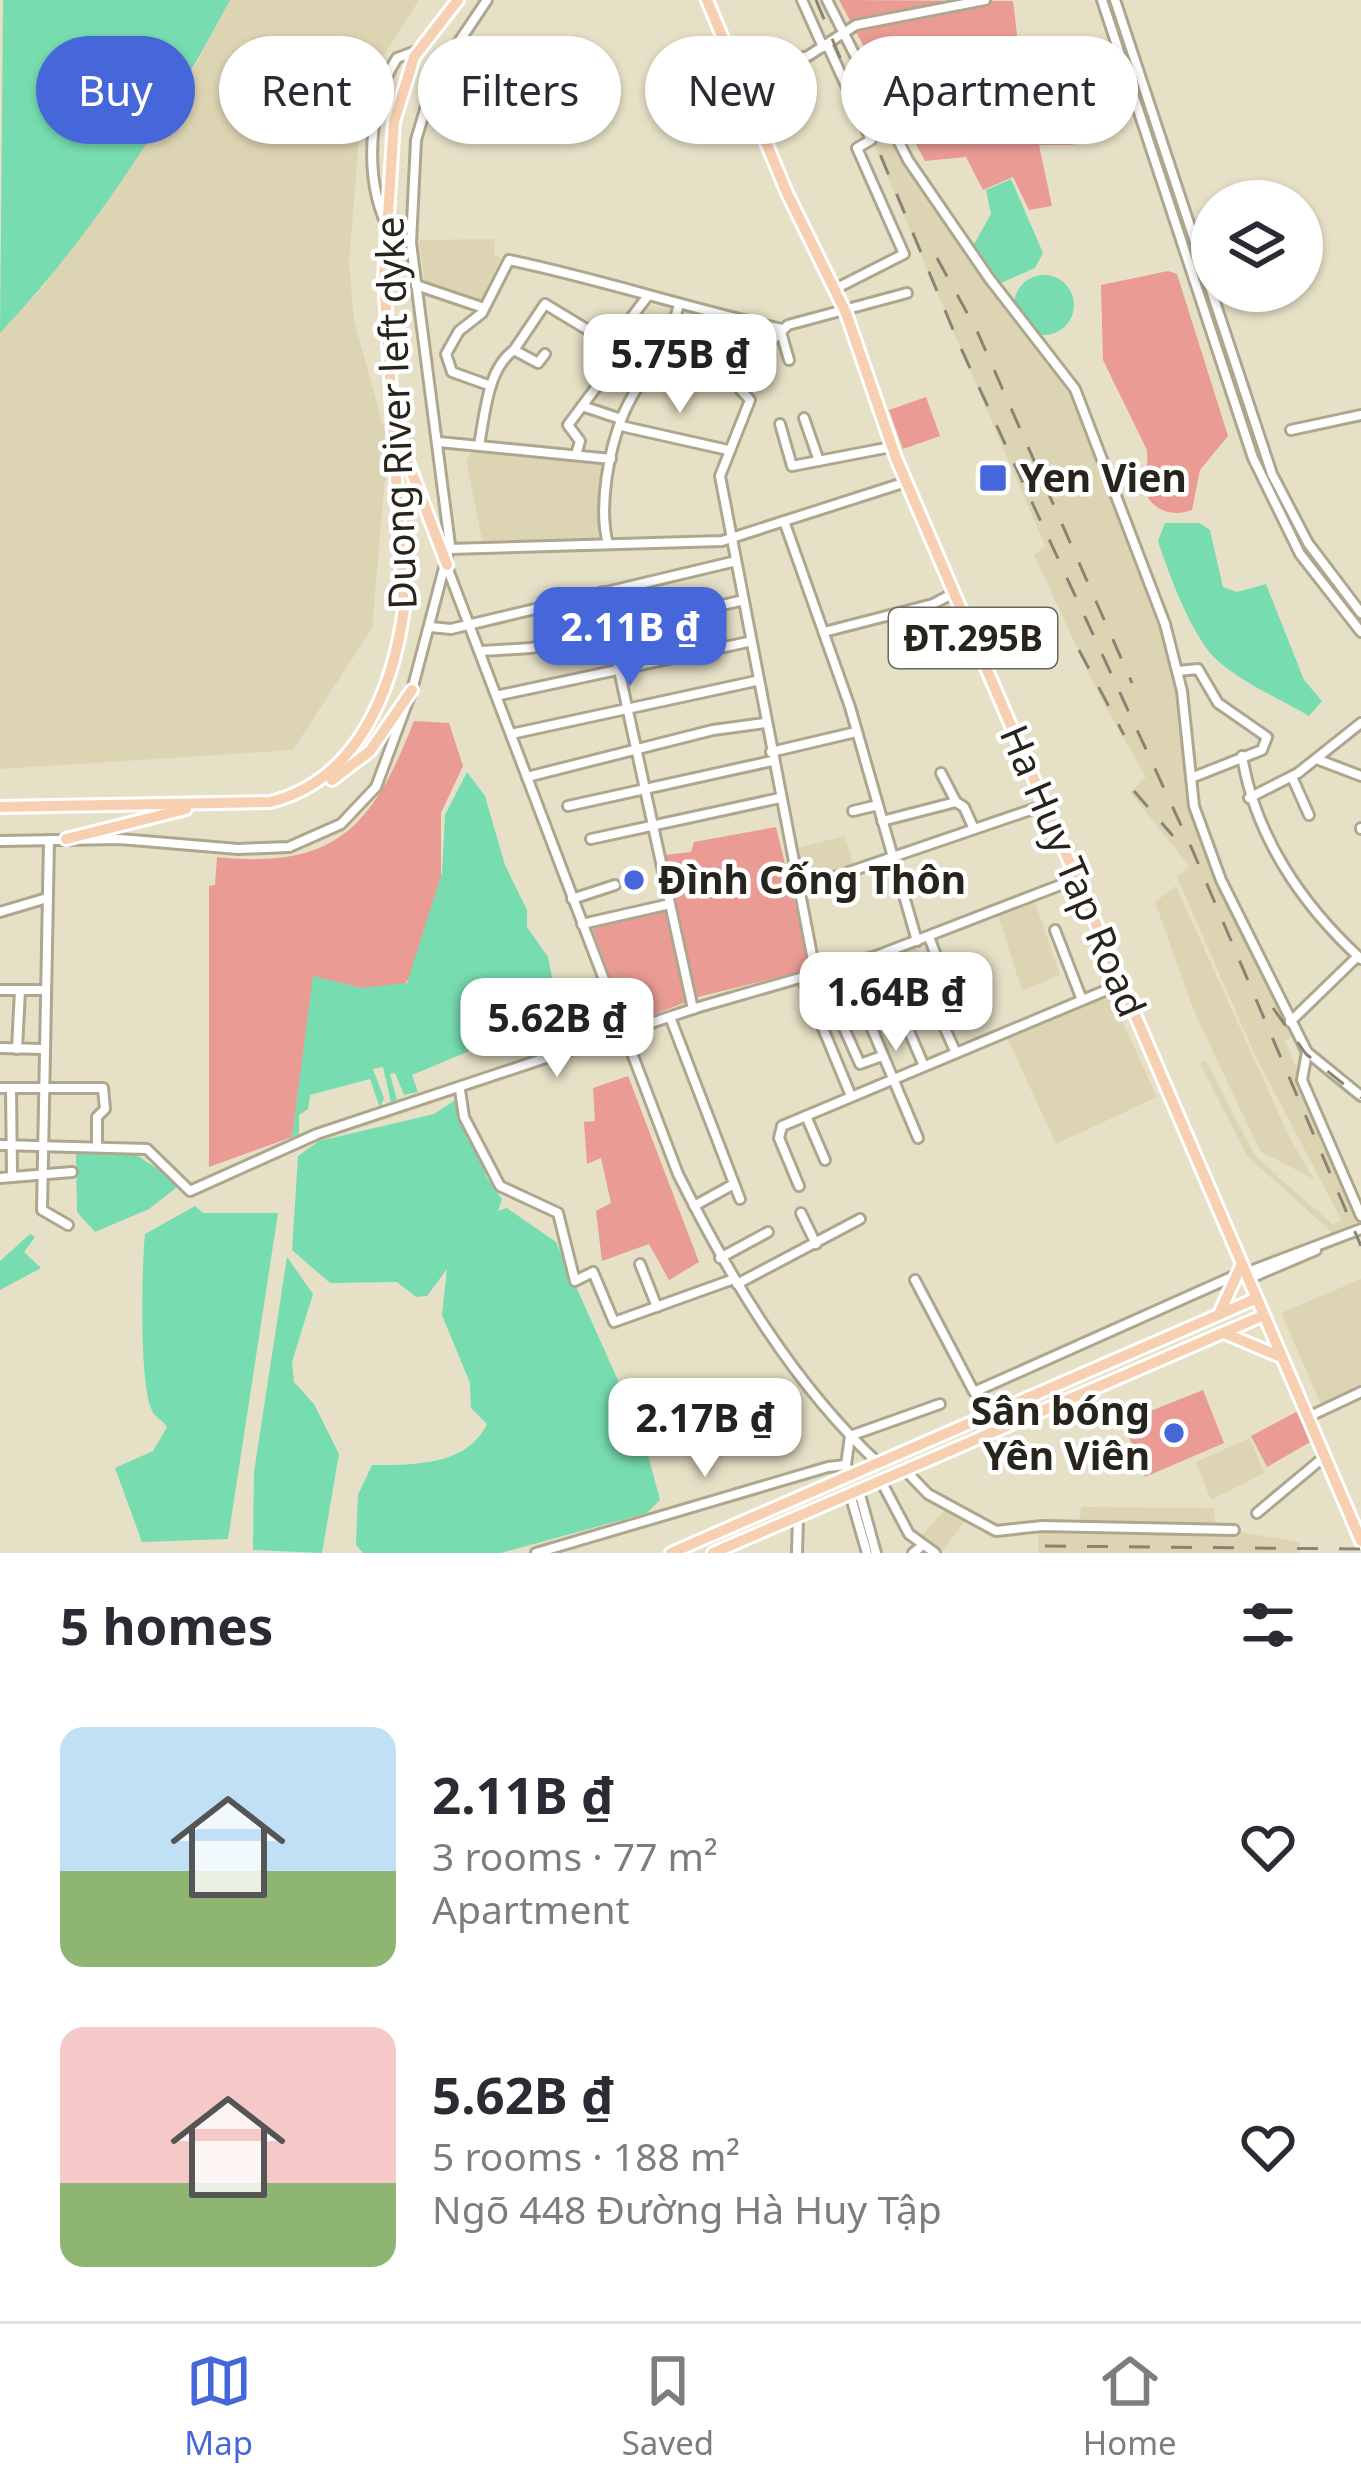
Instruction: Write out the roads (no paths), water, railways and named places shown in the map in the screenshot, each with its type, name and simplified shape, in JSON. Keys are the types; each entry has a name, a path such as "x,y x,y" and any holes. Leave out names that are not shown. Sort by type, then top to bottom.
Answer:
{"main road":[{"name":"Duong River left dyke","path":"430,36 458,0"},
{"name":"Ha Huy Tap Road","path":"710,1 723,36"},
{"name":"Duong River left dyke","path":"302,794 334,771 356,743 384,693 398,651 404,609 384,277 394,122 418,51"},
{"name":"Ha Huy Tap Road","path":"769,144 846,314 892,447 1242,1274 1361,1541"},
{"path":"396,432 447,565"},
{"path":"0,807 270,802 302,794 357,763 412,690"},
{"path":"66,839 207,803"},
{"path":"1220,1314 1242,1274"},
{"path":"671,1553 792,1502 849,1471 880,1465 1255,1299"},
{"path":"713,1553 1262,1316"},
{"path":"1224,1333 1281,1358"},
{"path":"906,1453 909,1469"},
{"path":"792,1502 798,1516"}],"street":[{"path":"0,841 66,839 256,849 314,839 351,816 376,787 412,690 449,549 410,216 419,124 443,63 487,0"},
{"path":"802,0 871,140 857,148 904,254 835,290"},
{"path":"827,0 908,160 1075,388 1145,567 1178,671 1194,806 1221,880 1307,1052 1361,1096"},
{"path":"817,48 856,25 985,0"},
{"path":"1102,0 1253,458 1286,530 1329,596 1361,632"},
{"path":"1115,0 1272,473 1294,519 1361,613"},
{"path":"388,228 371,160 389,73 398,58 418,51"},
{"path":"1142,120 1154,116"},
{"path":"429,375 446,366 451,343 484,308 509,260 679,308 782,331 907,293"},
{"path":"416,285 484,308"},
{"path":"576,455 580,441 568,425 606,374 611,344 647,297"},
{"path":"479,446 491,386 505,356 514,350 544,304 611,344"},
{"path":"608,544 611,459 621,422 659,360 679,308"},
{"path":"782,331 789,360"},
{"path":"782,331 739,388 750,400 720,476 728,539 818,975 860,1064 882,1056"},
{"path":"514,350 538,363 545,354"},
{"path":"446,366 491,386"},
{"path":"582,406 621,422 728,450"},
{"path":"1291,430 1361,415"},
{"path":"804,418 819,461"},
{"path":"780,424 792,466 892,447"},
{"path":"439,442 611,459"},
{"path":"449,549 728,539 907,482"},
{"path":"784,521 856,732 917,941"},
{"path":"430,627 446,630 732,562"},
{"path":"447,565 500,695 623,1034 694,1206 735,1282 850,1436 880,1465"},
{"path":"1329,596 1340,588"},
{"path":"602,592 694,1009"},
{"path":"824,632 933,604 954,593"},
{"path":"482,651 531,648 740,601"},
{"path":"500,695 748,642"},
{"path":"1178,671 1198,669 1218,703 1267,737 1262,750 1191,778"},
{"path":"512,734 756,680"},
{"path":"527,778 765,723"},
{"path":"1249,798 1318,760 1361,723"},
{"path":"568,806 856,732"},
{"path":"1241,756 1249,798 1279,860 1359,958 1290,1022"},
{"path":"1318,760 1361,776"},
{"path":"941,773 974,829"},
{"path":"1292,777 1309,815"},
{"path":"591,839 781,798"},
{"path":"882,821 956,802"},
{"path":"799,889 893,861 1045,805"},
{"path":"853,811 878,806"},
{"path":"49,840 42,1210 68,1225"},
{"path":"5,1145 158,1154 190,1191 317,1134 694,1009 818,975 1076,879"},
{"path":"572,899 615,885"},
{"path":"0,912 47,898"},
{"path":"582,923 670,904"},
{"path":"1055,930 1082,1000"},
{"path":"928,937 951,994"},
{"path":"803,980 851,1096"},
{"path":"908,989 925,984 956,1053"},
{"path":"799,1186 778,1130 1121,984"},
{"path":"0,990 46,990"},
{"path":"17,1048 20,990"},
{"path":"918,1138 865,1012 896,1001 924,1066"},
{"path":"670,1017 740,1199"},
{"path":"0,1048 45,1049"},
{"path":"1307,1052 1302,1080 1361,1216"},
{"path":"12,1174 5,1145 6,1088 105,1090 97,1148"},
{"path":"460,1090 464,1117 500,1186 558,1213 574,1281 593,1272 614,1322 735,1282 860,1219"},
{"path":"806,1115 825,1160"},
{"path":"0,1178 72,1172"},
{"path":"694,1206 734,1184"},
{"path":"801,1213 816,1244"},
{"path":"915,1280 974,1392 1242,1274 1361,1229"},
{"path":"720,1258 768,1232"},
{"path":"640,1264 658,1307"},
{"path":"1307,1418 1361,1392"},
{"path":"850,1436 940,1404"},
{"path":"536,1553 849,1471 850,1436"},
{"path":"1257,1513 1324,1457"},
{"path":"909,1469 928,1494 996,1531 1042,1526 1234,1530"},
{"path":"881,1481 909,1534 935,1553"},
{"path":"854,1492 871,1553"},
{"path":"797,1553 798,1516"},
{"path":"913,1553 923,1545"}],"railway":[{"path":"816,0 959,344 1192,849 1361,1246"},
{"path":"937,258 977,331 1132,683"},
{"path":"1079,650 1124,735"},
{"path":"1134,791 1173,836"},
{"path":"1273,1008 1306,1054 1361,1098"},
{"path":"1045,1546 1361,1549"}],"place":[{"name":"Yen Vien","path":"993,478"},
{"name":"Đình Cống Thôn","path":"634,880"},
{"name":"Sân bóng Yên Viên","path":"1174,1433"}]}
